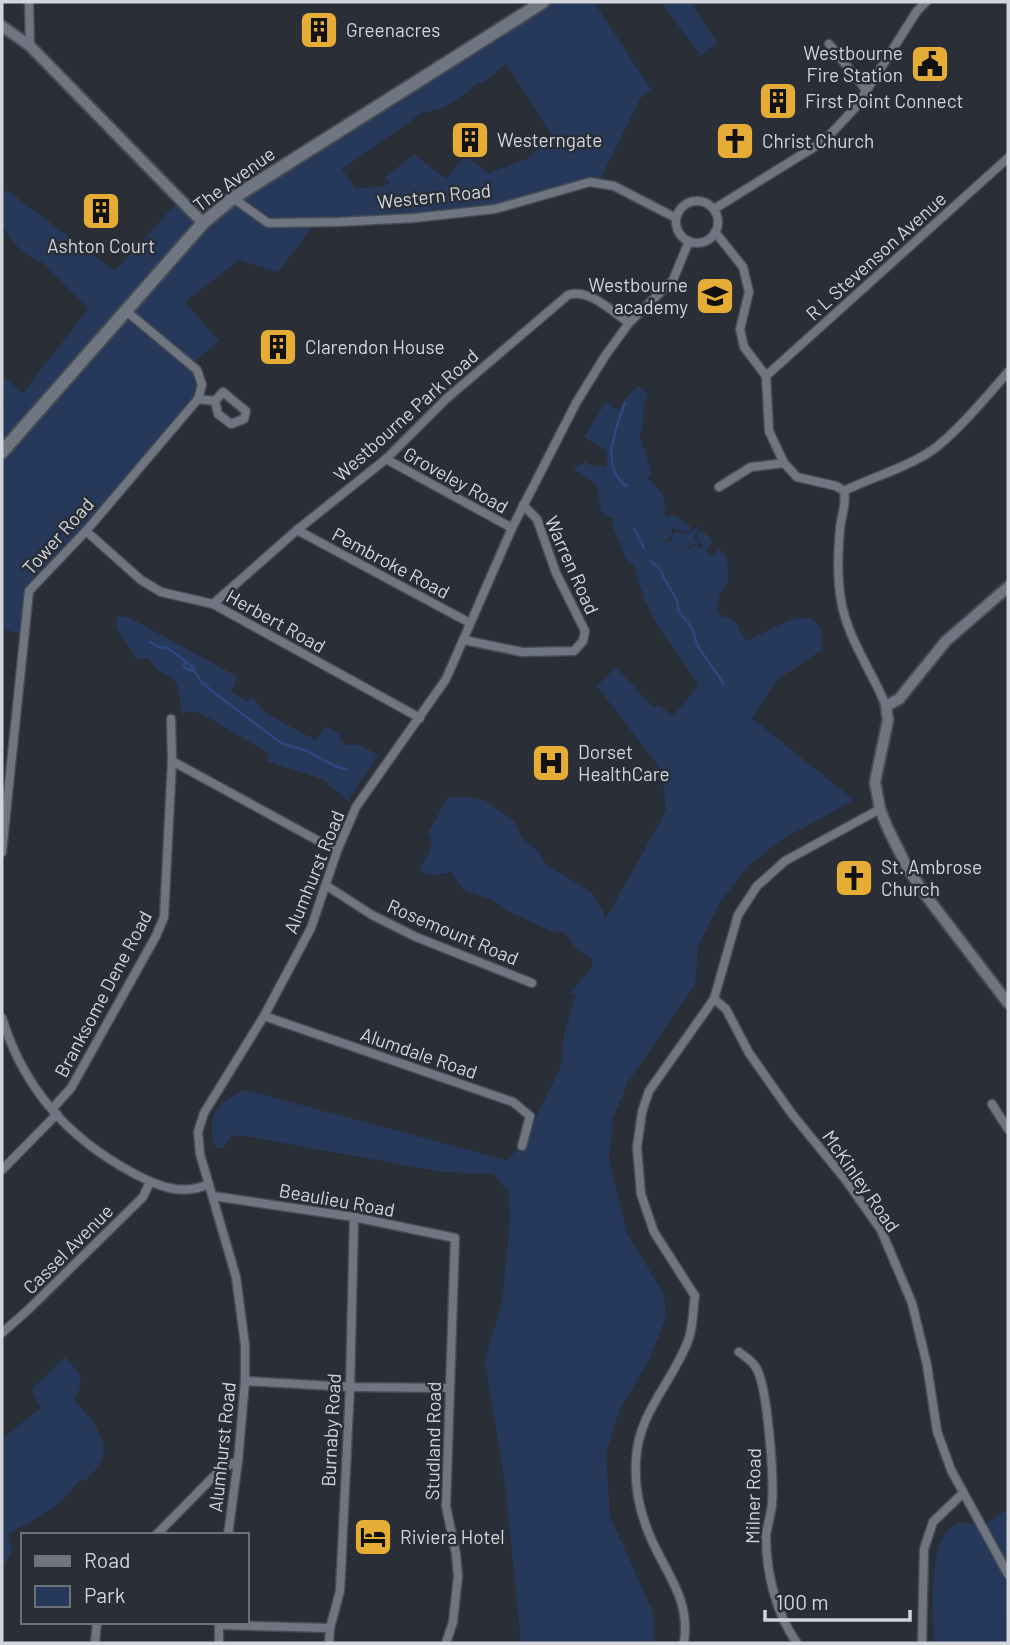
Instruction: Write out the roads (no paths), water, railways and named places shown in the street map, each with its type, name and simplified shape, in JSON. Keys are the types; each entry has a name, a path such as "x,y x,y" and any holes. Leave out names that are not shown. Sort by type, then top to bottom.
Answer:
{"main road":[{"name":"The Avenue","path":"2,452 203,223 233,198 543,2"}],"street":[{"path":"29,2 30,46"},
{"path":"714,209 824,141 856,107 918,10 926,2"},
{"path":"2,26 30,46 203,223"},
{"path":"830,44 867,91"},
{"name":"R L Stevenson Avenue","path":"766,376 1008,158"},
{"name":"Western Road","path":"233,198 268,223 351,222 495,209 590,183 614,186 676,218"},
{"path":"695,201 709,204 718,220 715,232 701,242 689,241 678,232 676,218 683,206 695,201"},
{"path":"715,232 743,267 749,292 740,329 744,347 766,376 769,431 784,463 797,477 836,486 844,491 846,499 840,527 840,599 858,649 874,676 886,706 888,720 875,782 880,810 908,869 1008,1003"},
{"name":"Alumhurst Road","path":"228,1533 238,1461 245,1381 245,1345 236,1277 200,1154 198,1132 204,1113 264,1016 311,928 337,851 356,807 446,679 512,528 576,403 629,323 673,280 689,241"},
{"name":"Westbourne Park Road","path":"213,604 297,530 386,459 446,399 568,295 579,293 592,298 629,323"},
{"path":"125,310 197,370 202,385 198,399 215,401"},
{"path":"844,491 869,479 899,470 931,452 1008,372"},
{"name":"Tower Road","path":"2,852 29,591 86,531 198,399"},
{"name":"Groveley Road","path":"386,459 512,528"},
{"path":"719,487 751,467 784,463"},
{"name":"Warren Road","path":"464,640 522,652 574,651 583,641 585,631 555,573 537,519 523,505"},
{"name":"Pembroke Road","path":"297,530 470,623"},
{"name":"Herbert Road","path":"86,531 141,580 162,592 213,604 419,718"},
{"path":"886,706 899,699 946,641 1008,587"},
{"name":"Branksome Dene Road","path":"54,1112 71,1088 164,917 172,761 171,719"},
{"path":"172,761 337,851"},
{"path":"684,1643 685,1611 642,1517 637,1493 636,1459 644,1419 690,1337 695,1296 654,1233 641,1194 637,1147 642,1112 649,1091 714,999 738,915 757,886 785,861 880,810"},
{"name":"Rosemount Road","path":"327,886 372,915 416,937 532,983"},
{"name":"McKinley Road","path":"714,999 726,1009 749,1053 785,1104 845,1179 881,1230 912,1303 927,1365 937,1431 951,1470 1008,1574"},
{"name":"Alumdale Road","path":"264,1016 513,1102 530,1116 522,1146"},
{"path":"2,1017 9,1041 27,1076 54,1112 91,1149 150,1182 180,1191 195,1190 209,1184"},
{"path":"992,1104 1005,1118 1008,1129"},
{"path":"2,1170 54,1112"},
{"name":"Cassel Avenue","path":"2,1333 29,1310 143,1197 150,1182"},
{"name":"Beaulieu Road","path":"213,1196 354,1217 455,1238"},
{"name":"Burnaby Road","path":"329,1643 330,1628 340,1591 350,1387 354,1217"},
{"name":"Studland Road","path":"446,1643 453,1622 457,1576 456,1554 446,1506 455,1238"},
{"name":"Milner Road","path":"739,1352 757,1367 764,1397 772,1460 772,1506 766,1536 776,1605 785,1626 797,1643"},
{"path":"245,1381 350,1387 449,1388"},
{"path":"158,1533 222,1468 238,1461"},
{"path":"922,1643 924,1549 933,1522 963,1493"},
{"path":"95,1643 97,1624"},
{"path":"219,1643 219,1624 330,1628"}],"waterway":[{"path":"625,402 614,435 612,458 618,478 627,486"},
{"path":"634,528 644,548"},
{"path":"650,560 659,568 677,601 679,612 692,628 698,647 724,684"},
{"path":"150,642 160,648 166,647 192,666 200,680 213,692 281,743 307,751 346,769"},
{"path":"185,662 185,668 194,671"}],"place":[{"name":"Greenacres","path":"319,30"},
{"name":"Westbourne Fire Station","path":"930,64"},
{"name":"First Point Connect","path":"778,101"},
{"name":"Westerngate","path":"470,140"},
{"name":"Christ Church","path":"735,141"},
{"name":"Ashton Court","path":"101,211"},
{"name":"Westbourne academy","path":"715,296"},
{"name":"Clarendon House","path":"278,347"},
{"name":"Dorset HealthCare","path":"551,763"},
{"name":"St. Ambrose Church","path":"854,878"},
{"name":"Riviera Hotel","path":"373,1537"}]}
